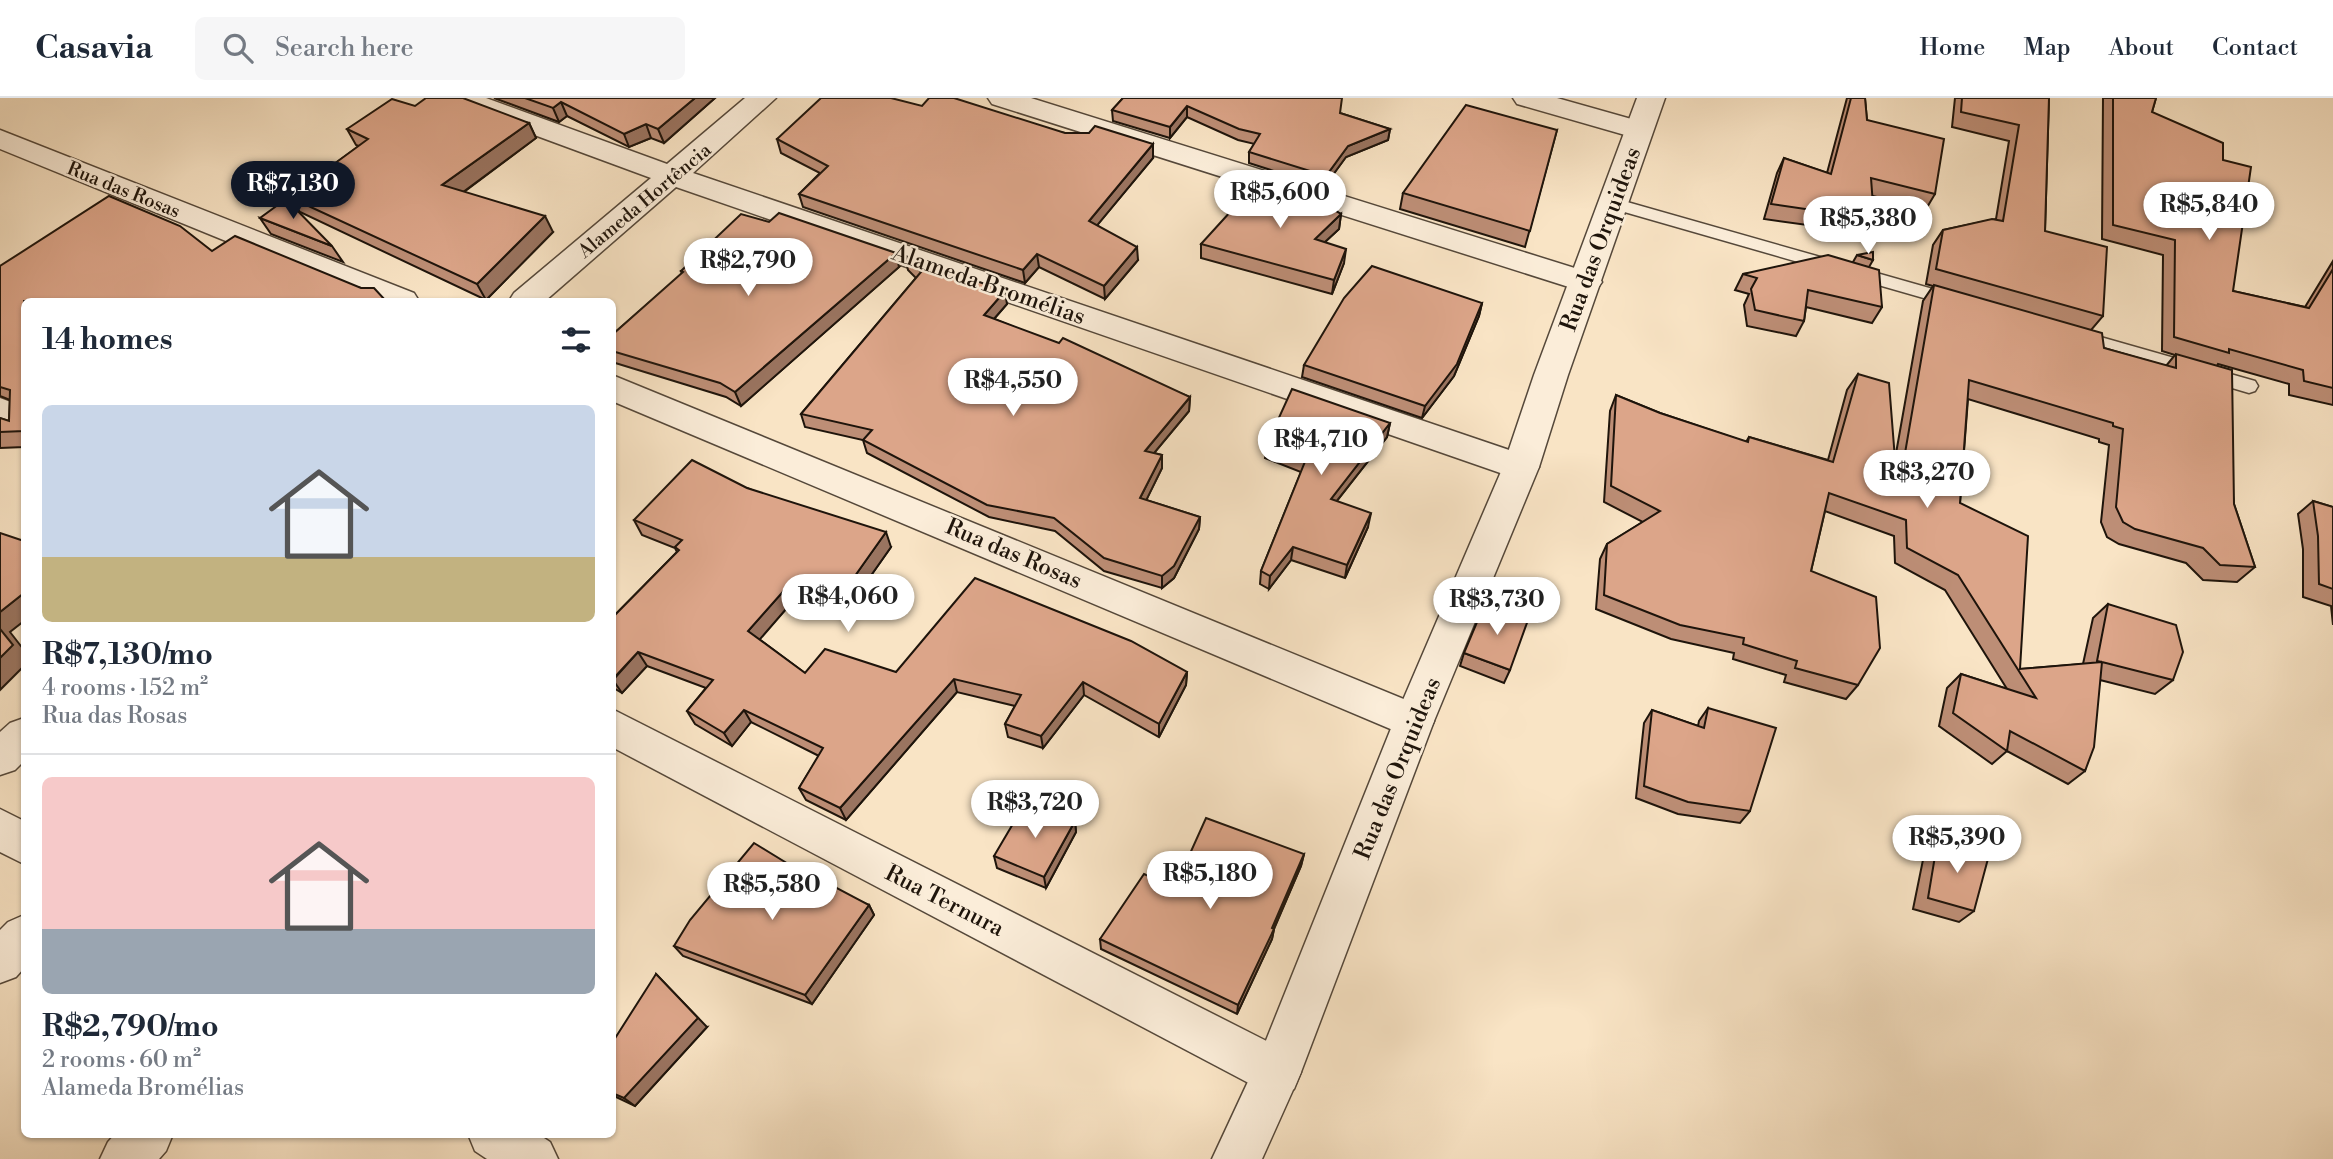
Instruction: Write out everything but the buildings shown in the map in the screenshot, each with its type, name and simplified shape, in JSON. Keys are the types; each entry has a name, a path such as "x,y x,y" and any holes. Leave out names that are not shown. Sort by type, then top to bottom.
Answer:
{"street":[{"name":"Alameda Bromélias","path":"460,98 674,176 1521,467"},
{"name":"Alameda Hortência","path":"528,298 674,176 762,98"},
{"path":"1004,98 1587,282"},
{"path":"1527,98 1639,130"},
{"name":"Rua das Orquideas","path":"1237,1159 1277,1072 1414,721 1521,467 1551,374 1587,282 1651,98"},
{"name":"Rua das Rosas","path":"0,139 396,298"},
{"name":"Rua das Rosas","path":"616,389 1414,721"},
{"path":"0,410 21,420"},
{"name":"Rua Ternura","path":"616,729 1277,1072"},
{"path":"0,757 21,739"},
{"path":"0,829 21,842"},
{"path":"0,961 21,940"},
{"path":"125,1159 145,1138"},
{"path":"499,1138 533,1159"}],"lane":[{"path":"1613,203 1973,306"},
{"path":"2065,333 2249,386"}]}
